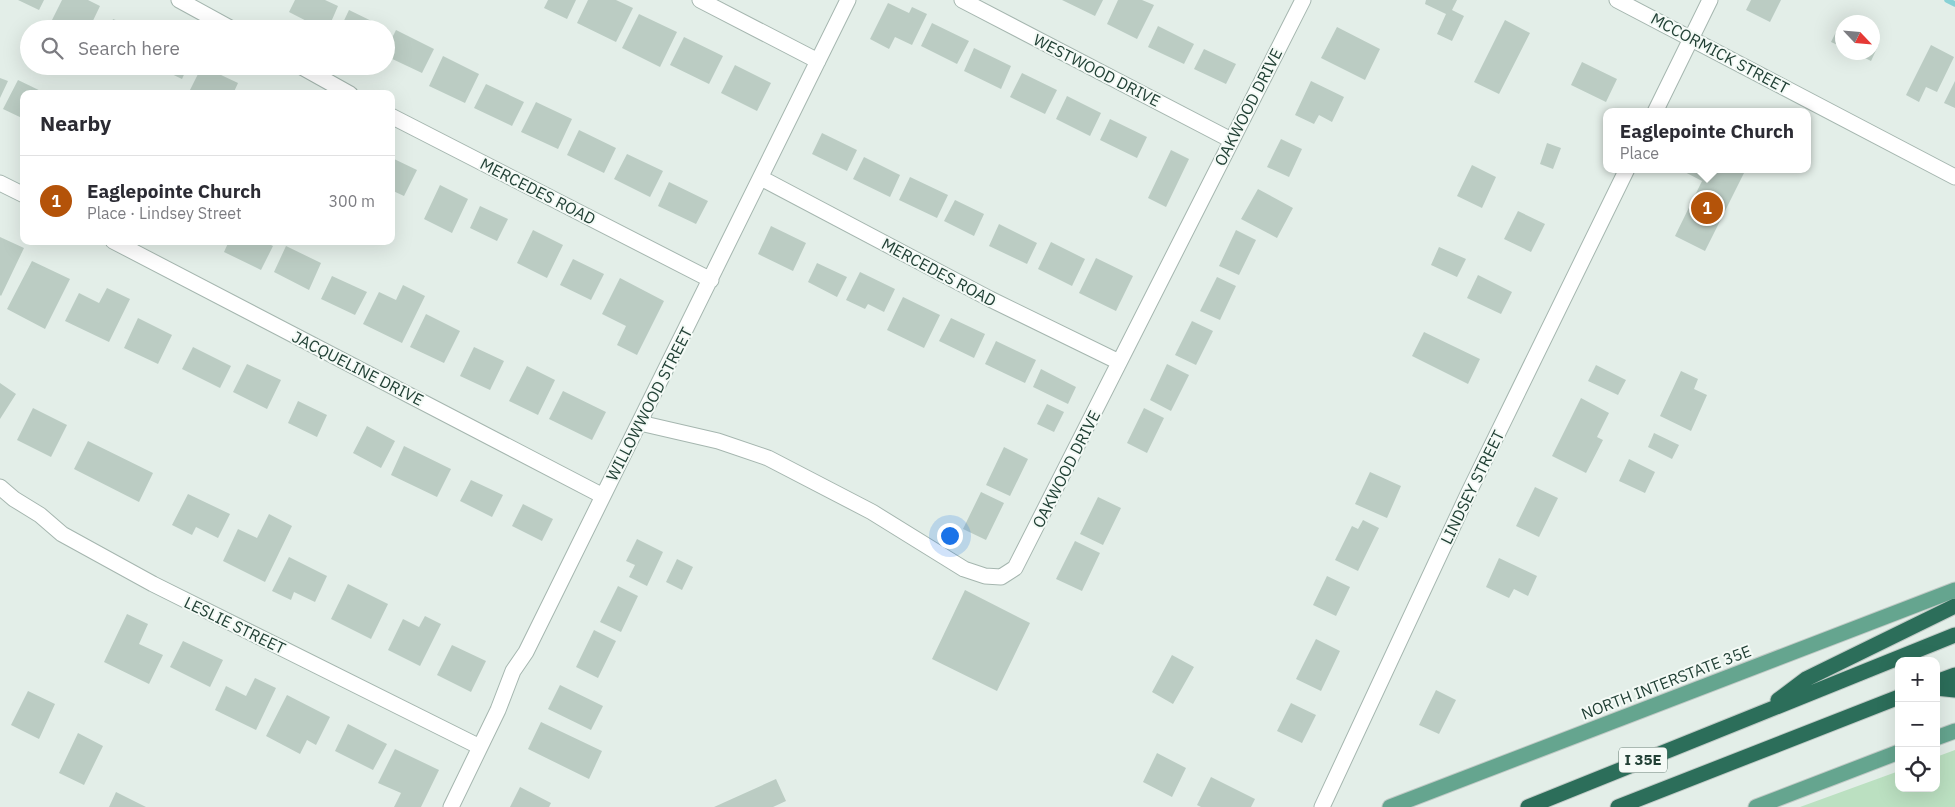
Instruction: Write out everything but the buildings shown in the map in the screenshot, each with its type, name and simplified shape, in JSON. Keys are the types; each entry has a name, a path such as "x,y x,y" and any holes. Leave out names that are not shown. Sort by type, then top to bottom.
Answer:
{"highway":[{"path":"1758,714 1806,679 1955,606"},
{"name":"I 35E","path":"1528,807 1955,635"},
{"path":"1940,681 1955,675"},
{"path":"1940,688 1955,690"},
{"name":"I 35E","path":"1618,807 1895,699"}],"main road":[{"name":"NORTH INTERSTATE 35E","path":"1390,807 1955,590"},
{"path":"1940,737 1955,731"},
{"path":"1756,807 1895,754"}],"street":[{"path":"179,0 216,20"},
{"path":"700,0 818,61"},
{"name":"WILLOWWOOD STREET","path":"451,807 513,671 526,652 640,424 848,0"},
{"name":"WESTWOOD DRIVE","path":"962,0 1231,140"},
{"name":"OAKWOOD DRIVE","path":"640,424 718,441 768,458 872,512 964,569 985,576 1002,577 1015,568 1303,0"},
{"name":"MCCORMICK STREET","path":"1617,0 1955,177"},
{"path":"1657,108 1710,0"},
{"path":"316,75 343,90"},
{"name":"MERCEDES ROAD","path":"395,118 711,280"},
{"name":"LINDSEY STREET","path":"1322,807 1468,494 1625,173"},
{"name":"MERCEDES ROAD","path":"760,178 990,299 1119,362"},
{"path":"0,183 20,193"},
{"name":"JACQUELINE DRIVE","path":"121,245 604,496"},
{"name":"LESLIE STREET","path":"0,487 14,499 40,515 62,534 152,584 480,746"}],"green space":[{"path":"1955,750 1955,807 1800,807 1895,772 1895,792 1940,792 1940,756"}],"waterway":[{"path":"1947,0 1955,4"}],"place":[{"name":"Eaglepointe Church","path":"1707,208"}]}
